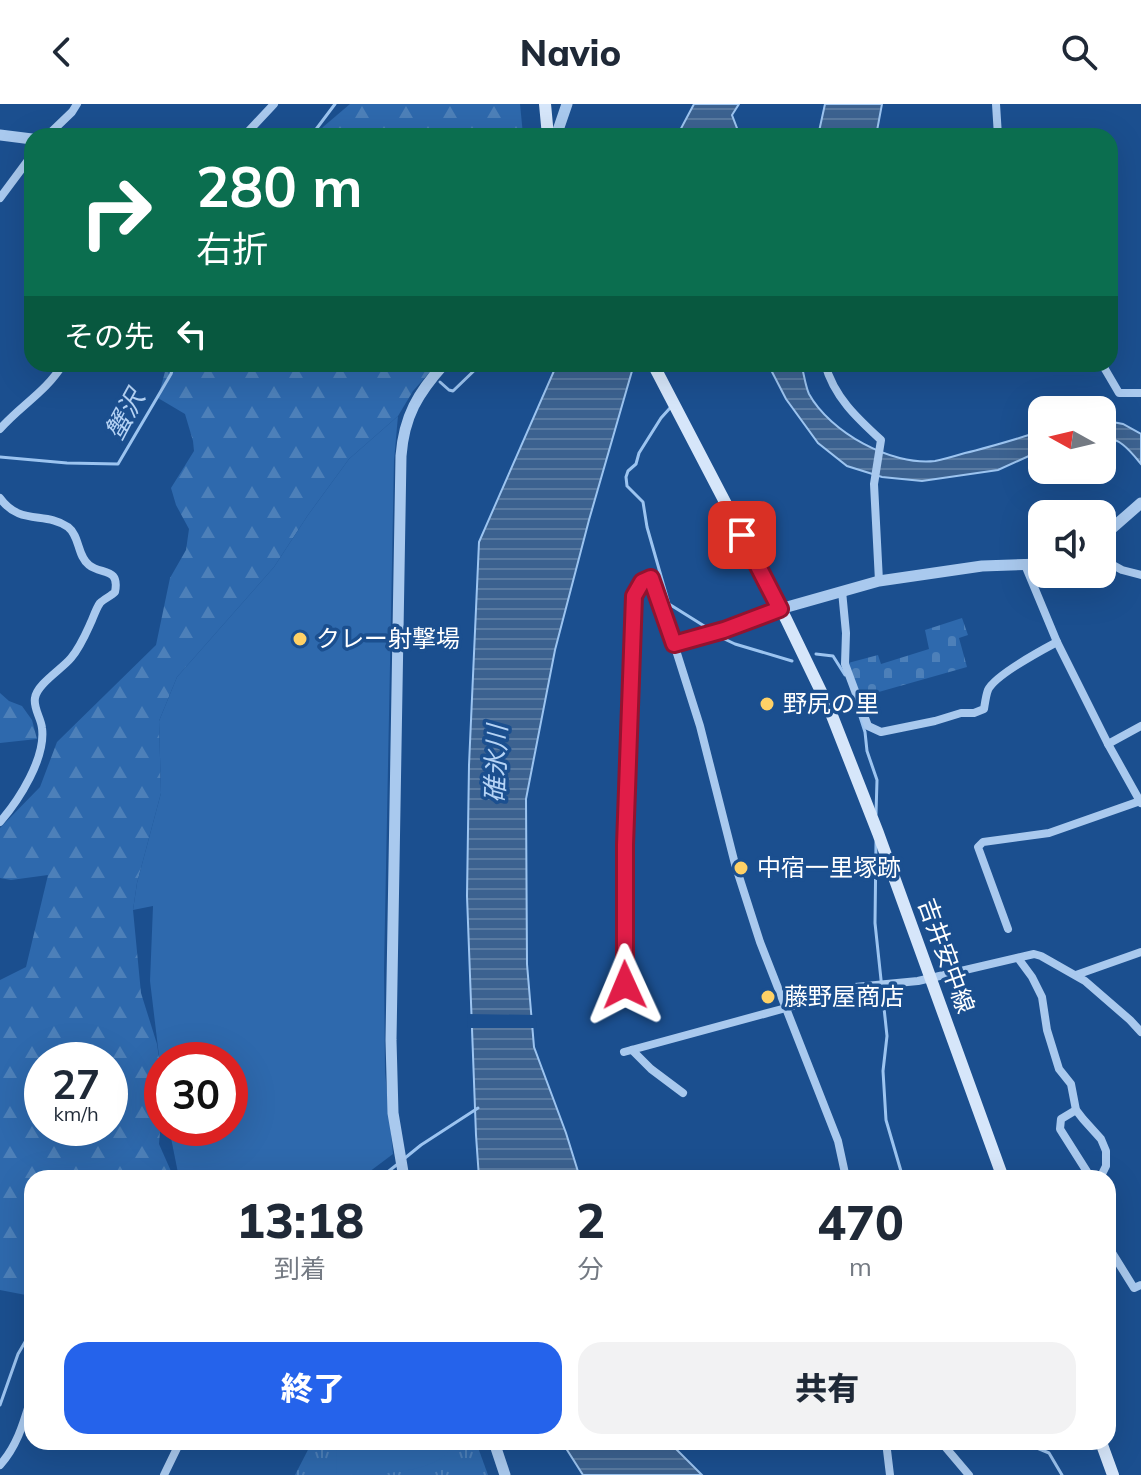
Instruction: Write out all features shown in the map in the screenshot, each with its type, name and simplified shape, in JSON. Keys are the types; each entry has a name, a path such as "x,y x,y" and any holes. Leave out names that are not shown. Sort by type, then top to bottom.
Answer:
{"main road":[{"path":"545,104 547,128"},
{"name":"吉井安中線","path":"657,372 829,708 854,768 1000,1170"},
{"path":"1104,1450 1113,1475"}],"street":[{"path":"55,128 77,104"},
{"path":"252,128 274,104"},
{"path":"559,128 567,104"},
{"path":"996,104 998,128"},
{"path":"0,135 24,138"},
{"path":"0,198 24,166"},
{"path":"0,429 57,372"},
{"path":"401,1170 392,1104 391,1040 401,456 409,414 424,387 437,372"},
{"path":"827,372 848,409 881,440 875,482 879,581"},
{"path":"1107,372 1119,393 1141,393"},
{"path":"0,498 21,516 66,526 72,531 84,560 94,568 109,572 116,585 115,592 100,603 74,654 36,694 35,706 42,728 39,753 26,784 0,822"},
{"path":"1116,525 1141,503"},
{"path":"1008,929 978,847 983,842 1049,833 1140,802 1057,642 1025,565"},
{"path":"674,644 879,581 982,566 1028,565"},
{"path":"1116,567 1141,575"},
{"path":"625,985 625,845 633,605 637,589 642,582 651,578 700,726 735,864 760,942 838,1141 844,1170"},
{"path":"842,591 845,664 868,726 881,732 984,709 988,689 995,680 1057,642"},
{"path":"1108,744 1141,726"},
{"path":"1076,975 1141,952"},
{"path":"683,1093 628,1051 855,987 930,978 1034,954 1085,981 1141,1032"},
{"path":"1018,958 1042,997 1047,1030 1059,1069 1071,1084 1076,1110 1101,1139 1106,1151 1104,1170"},
{"path":"1130,1020 1141,1015"},
{"path":"1076,1110 1061,1119 1060,1129 1086,1170"},
{"path":"1116,1259 1134,1288 1141,1285"},
{"path":"0,1465 13,1449 24,1419"},
{"path":"164,1475 176,1450"},
{"path":"497,1450 505,1475"},
{"path":"887,1450 890,1475"},
{"path":"948,1450 969,1475"}],"green space":[{"path":"350,104 520,104 522,128 322,128"},
{"path":"165,372 430,372 413,391 398,416 349,459 274,567 177,677 159,721 161,793 133,910 141,993 156,1042 144,1042 144,1146 160,1146 170,1170 24,1170 24,1295 0,1290 0,980 26,967 48,875 11,880 0,878 0,828 40,787 57,742 156,645 170,578 186,550 189,529 171,488 194,451 185,414 158,398"},
{"path":"398,416 394,461 384,970 385,1072 393,1154 372,1170 177,1170 173,1146 248,1146 248,1042 157,1042 150,981 153,906 133,910 161,793 159,721 177,677 274,567 349,459"},
{"path":"962,618 968,635 959,638 967,667 861,697 848,663 878,655 881,664 929,649 925,630"},
{"path":"0,693 22,706 32,720 37,739 0,743"},
{"path":"308,1450 479,1450 488,1475 295,1475"},
{"path":"337,1450 448,1450 436,1461 404,1471 336,1475"}],"water":[{"path":"694,104 739,104 732,115 737,128 681,128"},
{"path":"825,104 882,104 878,128 820,128"},
{"name":"碓氷川","path":"553,372 632,372 555,650 526,799 527,964 534,1047 578,1170 478,1170 467,896 469,765 479,542"},
{"path":"772,372 803,372 809,394 831,421 863,444 881,452 918,461 935,461 1028,435 1028,456 998,470 922,481 882,477 847,466 818,443 786,399"},
{"path":"1116,423 1141,434 1141,464 1129,450 1116,441"},
{"path":"567,1450 677,1450 702,1475 583,1475"}],"pier":[{"path":"467,1014 535,1015 537,1028 468,1028"}],"waterway":[{"name":"蟹沢","path":"317,128 335,104"},
{"name":"蟹沢","path":"0,457 118,464 172,372"},
{"path":"440,382 453,391 473,372"},
{"path":"670,408 639,453 636,464 628,471 627,486 643,502 669,604 709,629"},
{"path":"718,636 792,661"},
{"path":"816,654 833,656 845,675"},
{"path":"855,701 877,780 876,814"},
{"path":"876,842 875,923 887,1036 883,1071 886,1120 901,1170"},
{"path":"405,1158 478,1108"},
{"path":"390,1170 399,1163"},
{"path":"0,1405 24,1344"},
{"path":"1042,1450 1049,1453 1062,1475"}],"place":[{"name":"クレー射撃場","path":"300,639"},
{"name":"野尻の里","path":"767,704"},
{"name":"中宿一里塚跡","path":"741,868"},
{"name":"藤野屋商店","path":"768,997"}],"route":[{"path":"625,985 625,845 634,596 642,582 651,578 674,644 780,609 742,535"}]}
